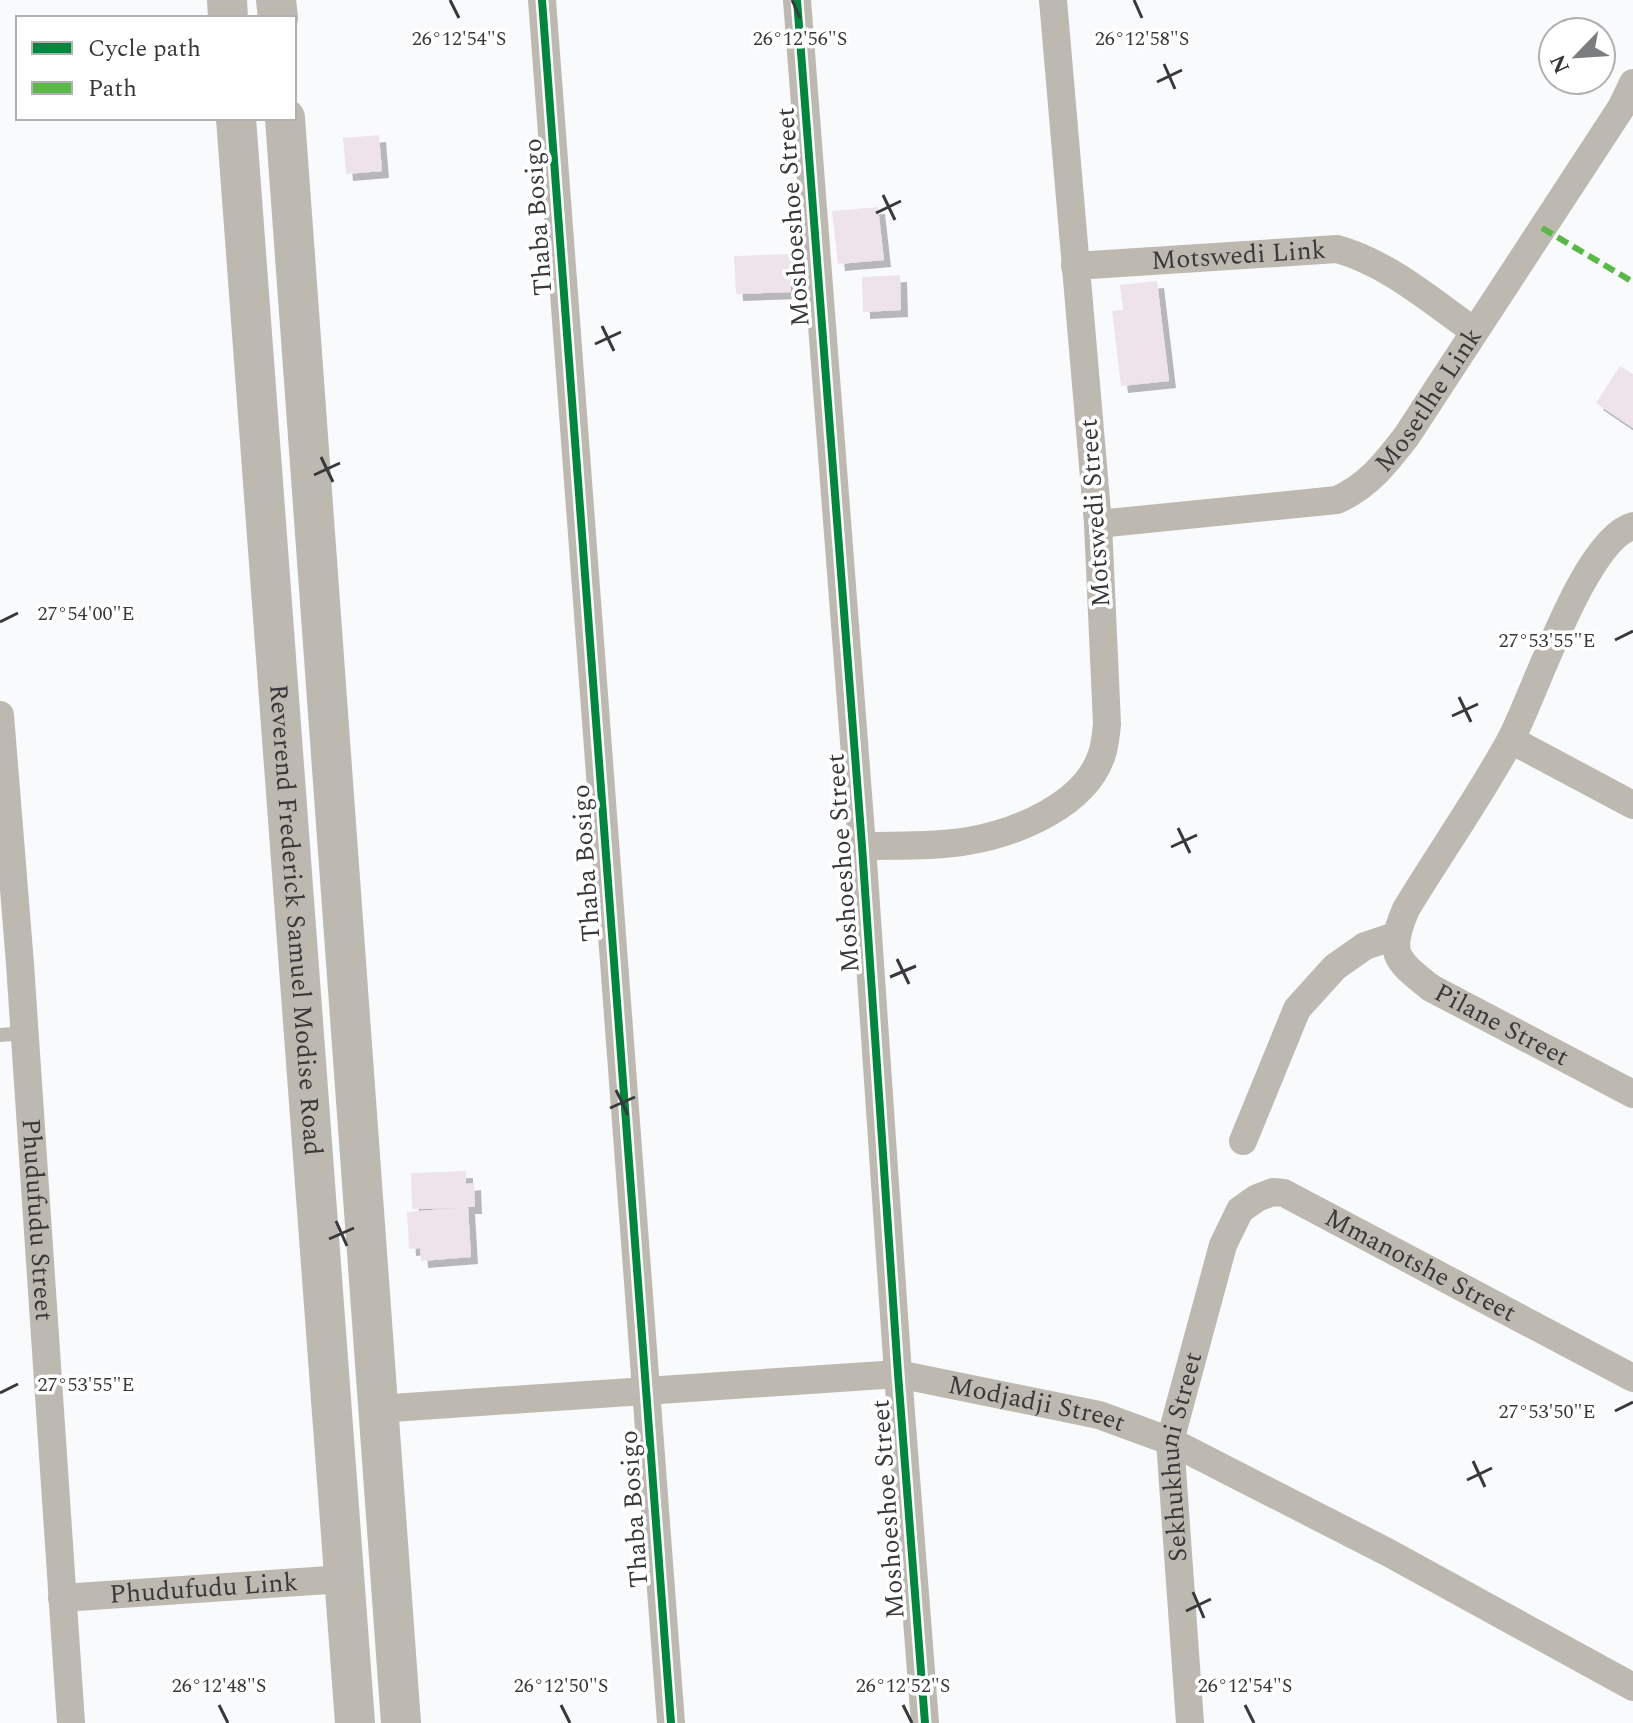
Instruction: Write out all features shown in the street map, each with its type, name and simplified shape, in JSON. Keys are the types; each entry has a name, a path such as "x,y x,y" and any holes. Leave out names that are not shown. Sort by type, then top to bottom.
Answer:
{"main road":[{"name":"Reverend Frederick Samuel Modise Road","path":"236,120 355,1723"},
{"name":"Reverend Frederick Samuel Modise Road","path":"285,120 401,1723"}],"street":[{"name":"Thaba Bosigo","path":"542,0 671,1723"},
{"name":"Moshoeshoe Street","path":"797,0 925,1723"},
{"name":"Motswedi Street","path":"862,846 967,841 999,833 1046,814 1075,797 1103,754 1107,724 1098,524 1053,0"},
{"name":"Mosetlhe Link","path":"1098,524 1337,500 1371,480 1406,437 1621,108 1633,83"},
{"name":"Motswedi Link","path":"1075,266 1337,249 1359,255 1388,271 1474,331"},
{"path":"1243,1141 1297,1009 1335,967 1365,946 1395,936 1406,909 1511,740 1561,623 1588,576 1612,541 1633,526"},
{"name":"Phudufudu Street","path":"0,715 12,1034 71,1723"},
{"path":"1511,740 1633,805"},
{"name":"Pilane Street","path":"1395,936 1403,965 1431,988 1633,1094"},
{"name":"Mmanotshe Street","path":"1223,1245 1240,1210 1257,1198 1273,1192 1284,1193 1633,1378"},
{"name":"Sekhukhuni Street","path":"1190,1723 1170,1441 1223,1245"},
{"name":"Modjadji Street","path":"377,1409 898,1374 1099,1415 1170,1441 1389,1553 1633,1687"},
{"name":"Phudufudu Link","path":"62,1598 344,1579"}],"building":[{"path":"379,135 382,171 346,174 343,138"},
{"path":"878,207 884,260 838,264 832,211"},
{"path":"790,254 791,292 736,294 734,256"},
{"path":"900,275 901,310 863,312 862,277"},
{"path":"1157,281 1169,381 1121,386 1112,311 1123,310 1120,285"},
{"path":"1620,366 1633,374 1633,428 1596,403"},
{"path":"466,1171 466,1184 474,1183 475,1207 468,1207 471,1257 421,1261 420,1248 409,1249 407,1212 458,1208 412,1209 411,1173"}],"marked path":[{"path":"1542,228 1633,282"}],"cycle path":[{"path":"542,0 671,1723"},
{"path":"797,0 925,1723"}]}
